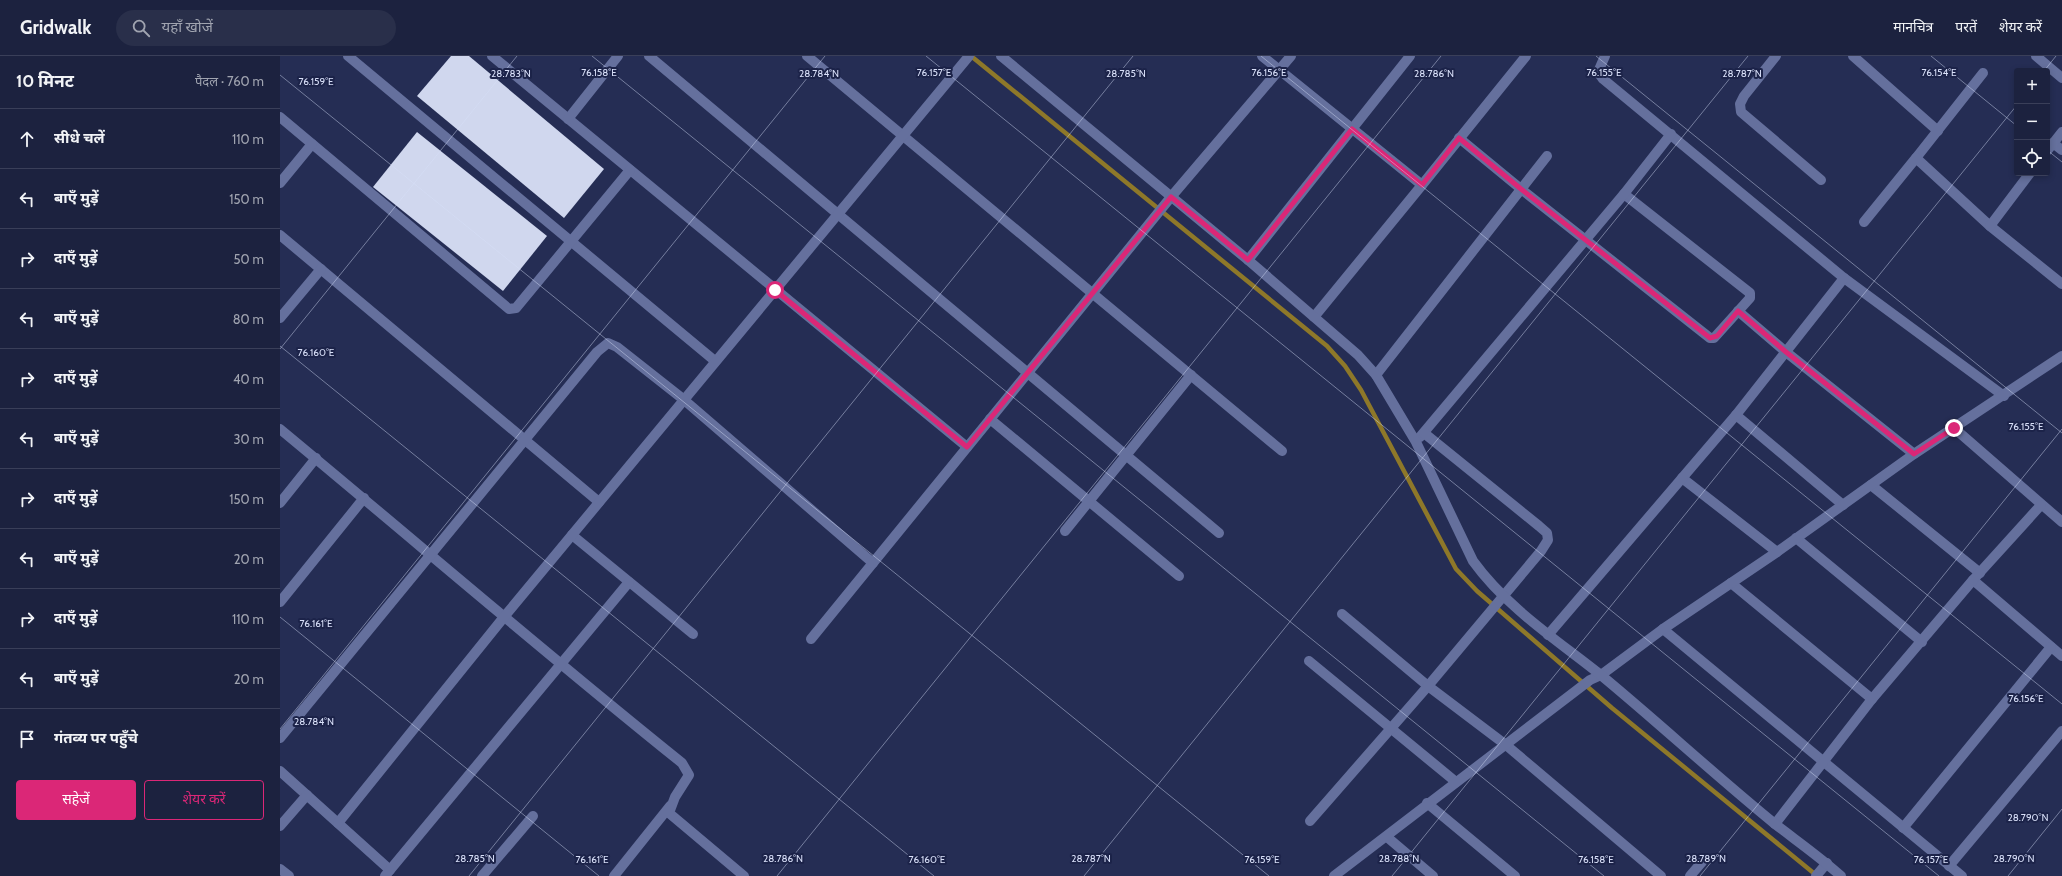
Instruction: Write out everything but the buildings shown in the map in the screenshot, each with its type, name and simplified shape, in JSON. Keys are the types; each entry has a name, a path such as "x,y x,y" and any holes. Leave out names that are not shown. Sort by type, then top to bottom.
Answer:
{"street":[{"path":"348,56 716,361"},
{"path":"492,56 967,447"},
{"path":"568,119 618,56"},
{"path":"649,56 1219,533"},
{"path":"808,56 902,136 1282,451"},
{"path":"338,823 504,617 969,56"},
{"path":"1001,56 1248,260 1358,355 1376,375 1416,442 1473,561 1485,578 1502,595 1548,635 1601,675 1775,824 1842,876"},
{"path":"1262,56 1422,185"},
{"path":"811,639 1171,197 1291,56"},
{"path":"1248,260 1410,56"},
{"path":"1314,317 1526,56"},
{"path":"1605,56 1598,72 1603,79 1844,278 2004,396"},
{"path":"1776,56 1744,96 1740,104 1741,112 1821,180"},
{"path":"2036,56 2062,78"},
{"path":"1856,57 1938,131"},
{"path":"1864,222 1983,73"},
{"path":"280,117 509,309 516,308 630,170"},
{"path":"2062,132 2050,147 2062,150"},
{"path":"1416,442 1624,194 1671,134"},
{"path":"1459,138 1521,189 1710,338 1717,336 1750,298 1749,291 1624,194"},
{"path":"280,183 312,144"},
{"path":"1376,375 1547,156"},
{"path":"1916,158 1990,226 2062,284"},
{"path":"1990,226 2028,176"},
{"path":"280,235 599,502"},
{"path":"280,318 321,269"},
{"path":"1548,635 1736,415 1844,278"},
{"path":"1738,311 1786,352 1914,454"},
{"path":"280,738 597,352 608,343 617,347 684,400 873,563"},
{"path":"1334,876 1387,837 1427,803 1506,745 1590,680 1601,675 1663,629 1777,552 1914,454 2004,396 2062,356"},
{"path":"1065,530 1125,454 1191,375"},
{"path":"1736,415 1843,505"},
{"path":"990,418 1179,576"},
{"path":"1954,428 2041,505 2061,519"},
{"path":"280,429 431,554 560,665 687,768 689,775 670,806 614,876"},
{"path":"1310,821 1428,686 1502,595 1546,545 1548,540 1547,533 1424,433"},
{"path":"280,503 316,458"},
{"path":"1682,478 1777,552"},
{"path":"1872,485 1976,576 2062,656"},
{"path":"280,602 364,498"},
{"path":"1775,824 1872,699 1922,642 1976,576 2041,505"},
{"path":"572,535 693,634"},
{"path":"1796,538 1922,642"},
{"path":"280,771 338,823 387,873 629,582"},
{"path":"1731,583 1872,699"},
{"path":"1342,614 1428,686 1506,745 1661,876"},
{"path":"1663,629 1962,876"},
{"path":"1903,828 2051,646"},
{"path":"1309,661 1456,782"},
{"path":"1949,866 2062,731"},
{"path":"280,826 307,795"},
{"path":"1427,803 1515,876"},
{"path":"670,806 669,813 675,819 744,876"},
{"path":"482,876 533,816"},
{"path":"1387,837 1433,876"},
{"path":"1690,876 1702,862"},
{"path":"1816,876 1827,863"},
{"path":"280,869 289,876"}],"waterway":[{"path":"971,56 1327,346 1345,366 1361,390 1456,569 1477,591 1612,708 1816,875"}],"route":[{"path":"775,290 967,447 1171,197 1248,260 1275,224 1352,129 1422,185 1459,138 1521,189 1710,338 1712,339 1717,336 1738,311 1786,352 1914,454 1954,428"}]}
